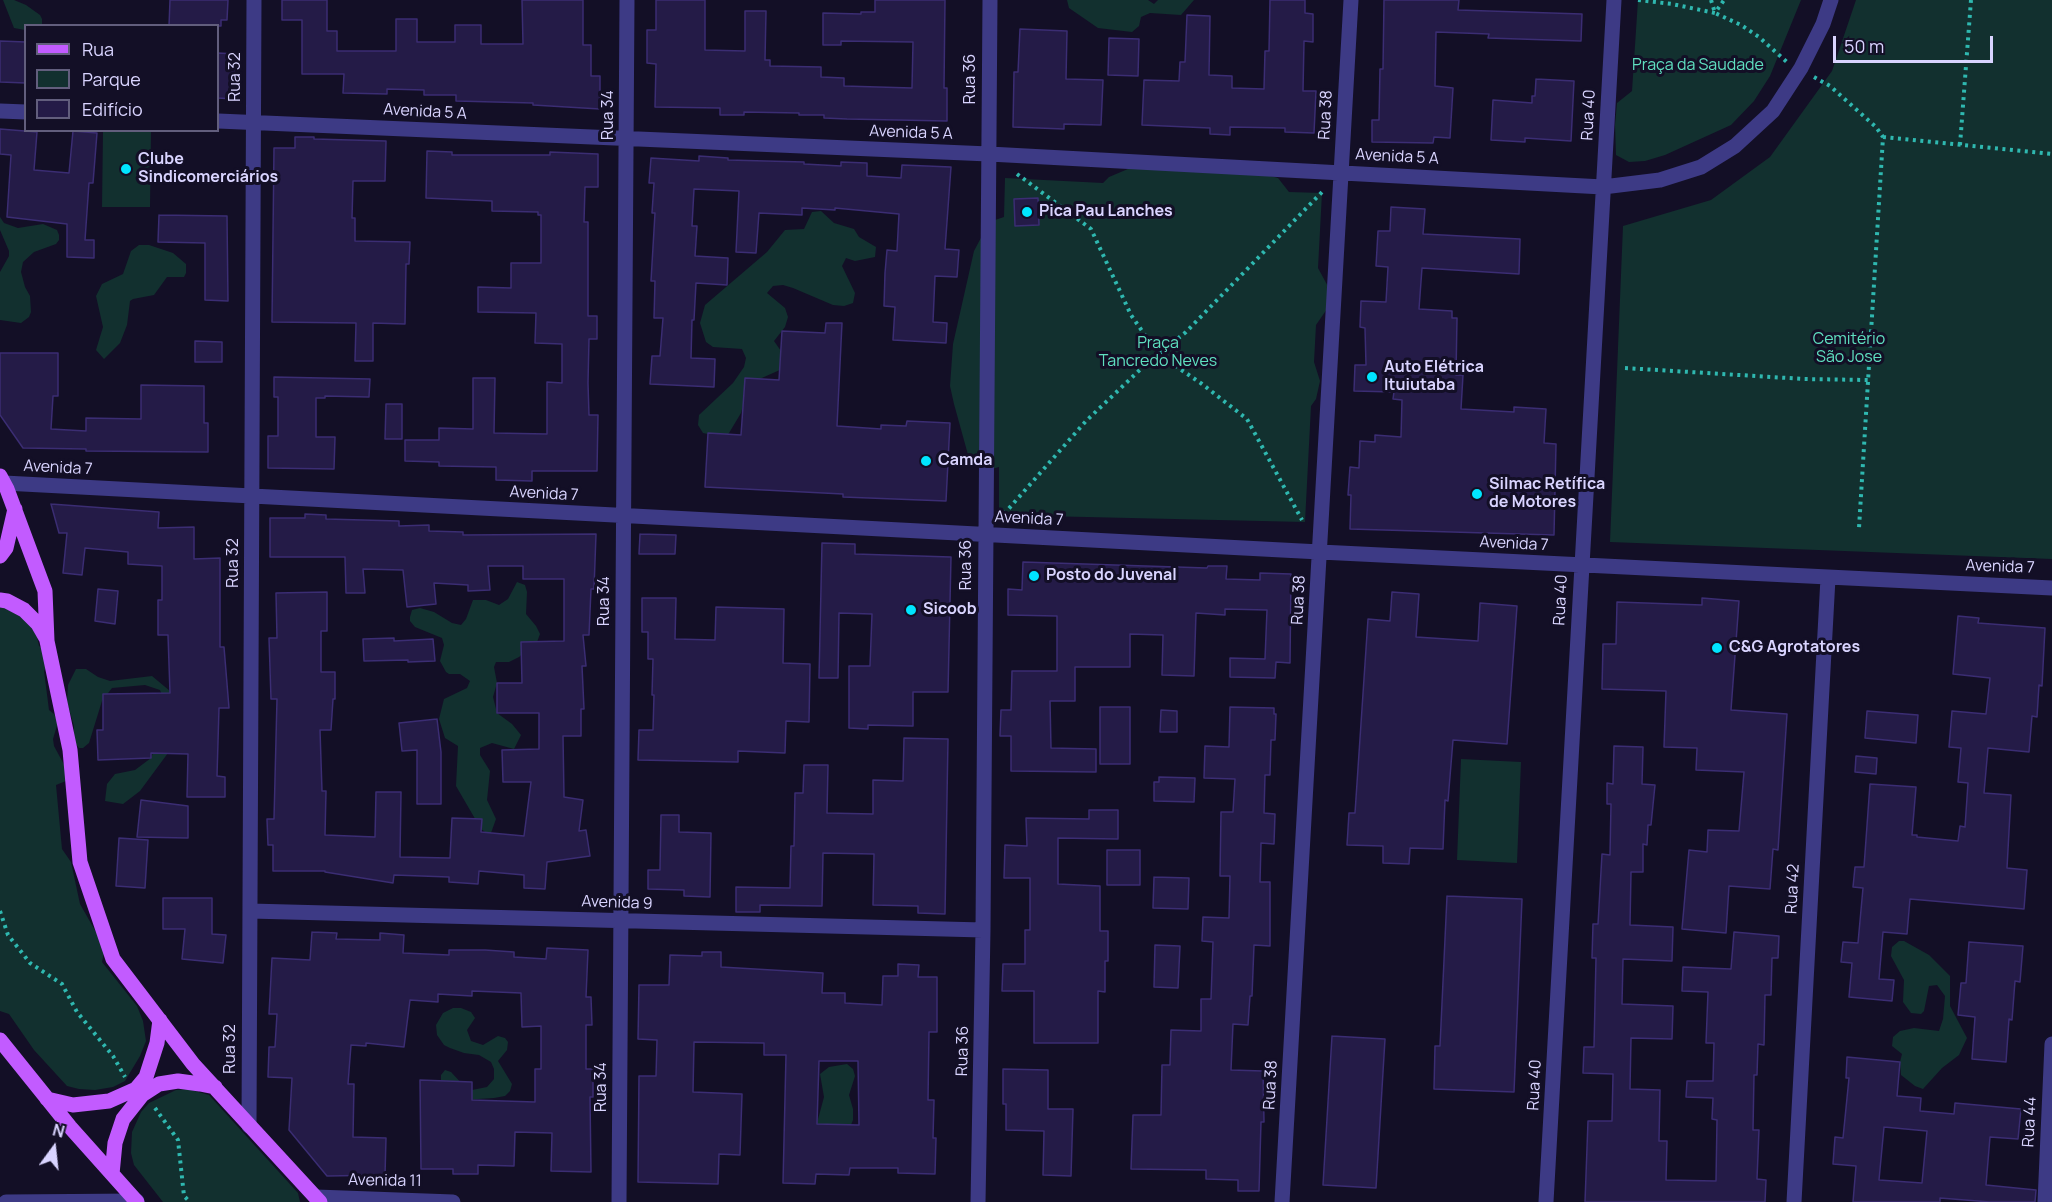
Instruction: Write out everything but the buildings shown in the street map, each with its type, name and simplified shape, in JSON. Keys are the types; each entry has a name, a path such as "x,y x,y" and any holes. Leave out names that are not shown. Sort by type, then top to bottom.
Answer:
{"main road":[{"path":"2,480 45,591 47,641 70,750 80,862 113,959 193,1064 318,1200"},
{"path":"0,556 6,548 15,509"},
{"path":"0,600 24,610 38,624 47,641"},
{"path":"111,1174 115,1143 123,1119 146,1077 157,1043 160,1020"},
{"path":"0,1040 47,1099 137,1202"},
{"path":"47,1099 73,1105 109,1101 159,1084 178,1082 215,1087"}],"street":[{"name":"Rua 32","path":"249,1126 254,0"},
{"name":"Rua 34","path":"619,1202 627,0"},
{"name":"Rua 36","path":"978,1202 983,930 990,0"},
{"name":"Rua 38","path":"1282,1202 1351,0"},
{"name":"Rua 40","path":"1546,1202 1614,0"},
{"path":"1603,187 1660,180 1701,167 1735,146 1773,111 1801,68 1823,24 1831,0"},
{"path":"0,111 24,112"},
{"name":"Avenida 5 A","path":"219,121 989,154 1603,187"},
{"name":"Avenida 7","path":"2,480 624,516 2052,588"},
{"name":"Rua 42","path":"1794,1202 1828,578"},
{"name":"Avenida 9","path":"250,911 983,930"},
{"name":"Rua 44","path":"2044,1202 2052,1044"},
{"name":"Avenida 11","path":"318,1200 453,1202"},
{"path":"6,1202 137,1202"}],"path":[{"path":"1638,0 1715,13 1741,25 1759,37 1787,62 1830,86 1876,127 1883,137 1859,528"},
{"path":"1711,0 1715,13"},
{"path":"1715,13 1724,0"},
{"path":"1960,145 1971,0"},
{"path":"1883,137 2052,154"},
{"path":"989,154 1091,229 1131,315 1158,354 1247,418 1303,521"},
{"path":"986,535 1086,421 1158,354 1186,332 1341,172"},
{"path":"1625,368 1804,379 1868,380"},
{"path":"0,911 8,935 22,954 30,963 62,984 77,1011 113,1056 125,1076 158,1110 178,1140 184,1196 190,1202"}],"green space":[{"path":"3,0 14,0 26,5 42,19 42,24 24,24 24,30 14,28"},
{"path":"1067,0 1148,0 1154,4 1158,0 1194,0 1181,15 1150,13 1141,17 1139,26 1132,32 1098,28 1069,8"},
{"name":"Praça da Saudade","path":"1638,0 1801,0 1770,76 1754,101 1731,125 1665,155 1645,161 1629,162 1616,155 1615,125 1617,103 1632,91"},
{"name":"Cemitério São Jose","path":"1856,0 2052,0 2052,559 1610,542 1623,226 1711,200 1770,157 1832,71"},
{"name":"Clube Sindicomerciários","path":"103,132 151,132 150,207 102,207"},
{"name":"Praça Tancredo Neves","path":"1148,165 1240,168 1278,178 1289,192 1322,193 1318,268 1331,292 1327,309 1316,325 1314,362 1320,381 1316,399 1311,406 1305,522 999,515 999,467 985,471 970,462 950,386 953,344 974,251 983,234 995,220 1004,217 1005,178 1103,183 1109,177 1128,169"},
{"path":"821,211 834,223 854,229 859,237 876,247 875,257 855,261 846,258 842,266 855,293 853,303 844,306 833,305 793,288 783,285 773,286 767,293 785,308 788,317 785,327 774,341 781,351 782,369 755,381 747,391 741,413 726,438 703,433 698,425 699,415 733,383 744,367 746,358 742,349 713,347 706,342 700,323 705,305 767,252 785,230 804,229 812,212"},
{"path":"0,217 4,223 18,228 43,224 57,230 59,235 56,244 34,252 23,262 21,272 30,296 31,312 29,317 21,323 0,320 0,272 9,256 9,251 0,230"},
{"path":"139,245 149,245 173,253 186,264 186,273 184,277 167,277 154,295 130,301 127,325 120,343 104,359 96,350 103,327 96,296 102,284 123,274 131,251"},
{"path":"517,582 525,585 526,614 540,634 537,642 519,657 509,662 496,662 494,667 497,683 493,697 497,713 512,724 521,735 514,749 492,743 480,748 480,755 490,771 487,800 496,819 491,833 488,834 481,829 456,786 458,746 445,738 439,719 444,699 467,688 470,681 460,674 446,672 440,661 444,645 442,638 415,627 410,617 412,610 420,608 461,625 466,619 473,600 486,600 499,605 508,599"},
{"path":"0,605 28,621 39,646 47,652 50,659 44,671 49,710 58,722 53,739 54,746 68,772 66,781 56,785 62,849 71,862 80,904 105,948 102,962 137,1006 143,1021 146,1041 140,1056 125,1081 113,1087 95,1090 67,1086 34,1050 9,1014 0,1011"},
{"path":"76,669 86,669 110,681 152,676 170,691 168,753 140,791 123,804 105,801 107,784 115,774 135,770 151,758 164,727 166,706 160,690 145,685 112,688 102,701 89,743 79,748 74,742 74,726 67,702 68,685"},
{"path":"1461,759 1521,762 1517,863 1457,860"},
{"path":"1899,941 1904,941 1929,955 1950,976 1950,1006 1967,1038 1959,1055 1942,1068 1923,1089 1901,1075 1902,1054 1892,1046 1893,1037 1900,1031 1914,1028 1939,1031 1943,1019 1945,996 1937,985 1929,986 1924,1011 1921,1014 1911,1013 1903,1002 1904,980 1891,956 1892,947"},
{"path":"453,1008 471,1012 475,1018 467,1030 471,1041 483,1045 498,1036 505,1038 508,1042 507,1050 498,1061 512,1084 505,1096 463,1100 441,1085 441,1075 445,1070 451,1072 465,1087 472,1090 487,1087 494,1079 491,1062 479,1055 464,1053 444,1045 437,1035 436,1025 443,1013"},
{"path":"847,1064 853,1069 855,1076 849,1095 853,1120 851,1125 822,1128 817,1123 824,1097 820,1074 829,1067"},
{"path":"188,1089 209,1095 298,1193 300,1202 163,1202 134,1165 131,1153 132,1132 141,1112 149,1103 176,1090"}],"place":[{"name":"Clube Sindicomerciários","path":"126,169"},
{"name":"Pica Pau Lanches","path":"1027,212"},
{"name":"Auto Elétrica Ituiutaba","path":"1372,377"},
{"name":"Camda","path":"926,461"},
{"name":"Silmac Retífica de Motores","path":"1477,494"},
{"name":"Posto do Juvenal","path":"1034,576"},
{"name":"Sicoob","path":"911,610"},
{"name":"C&G Agrotatores","path":"1717,648"}]}
